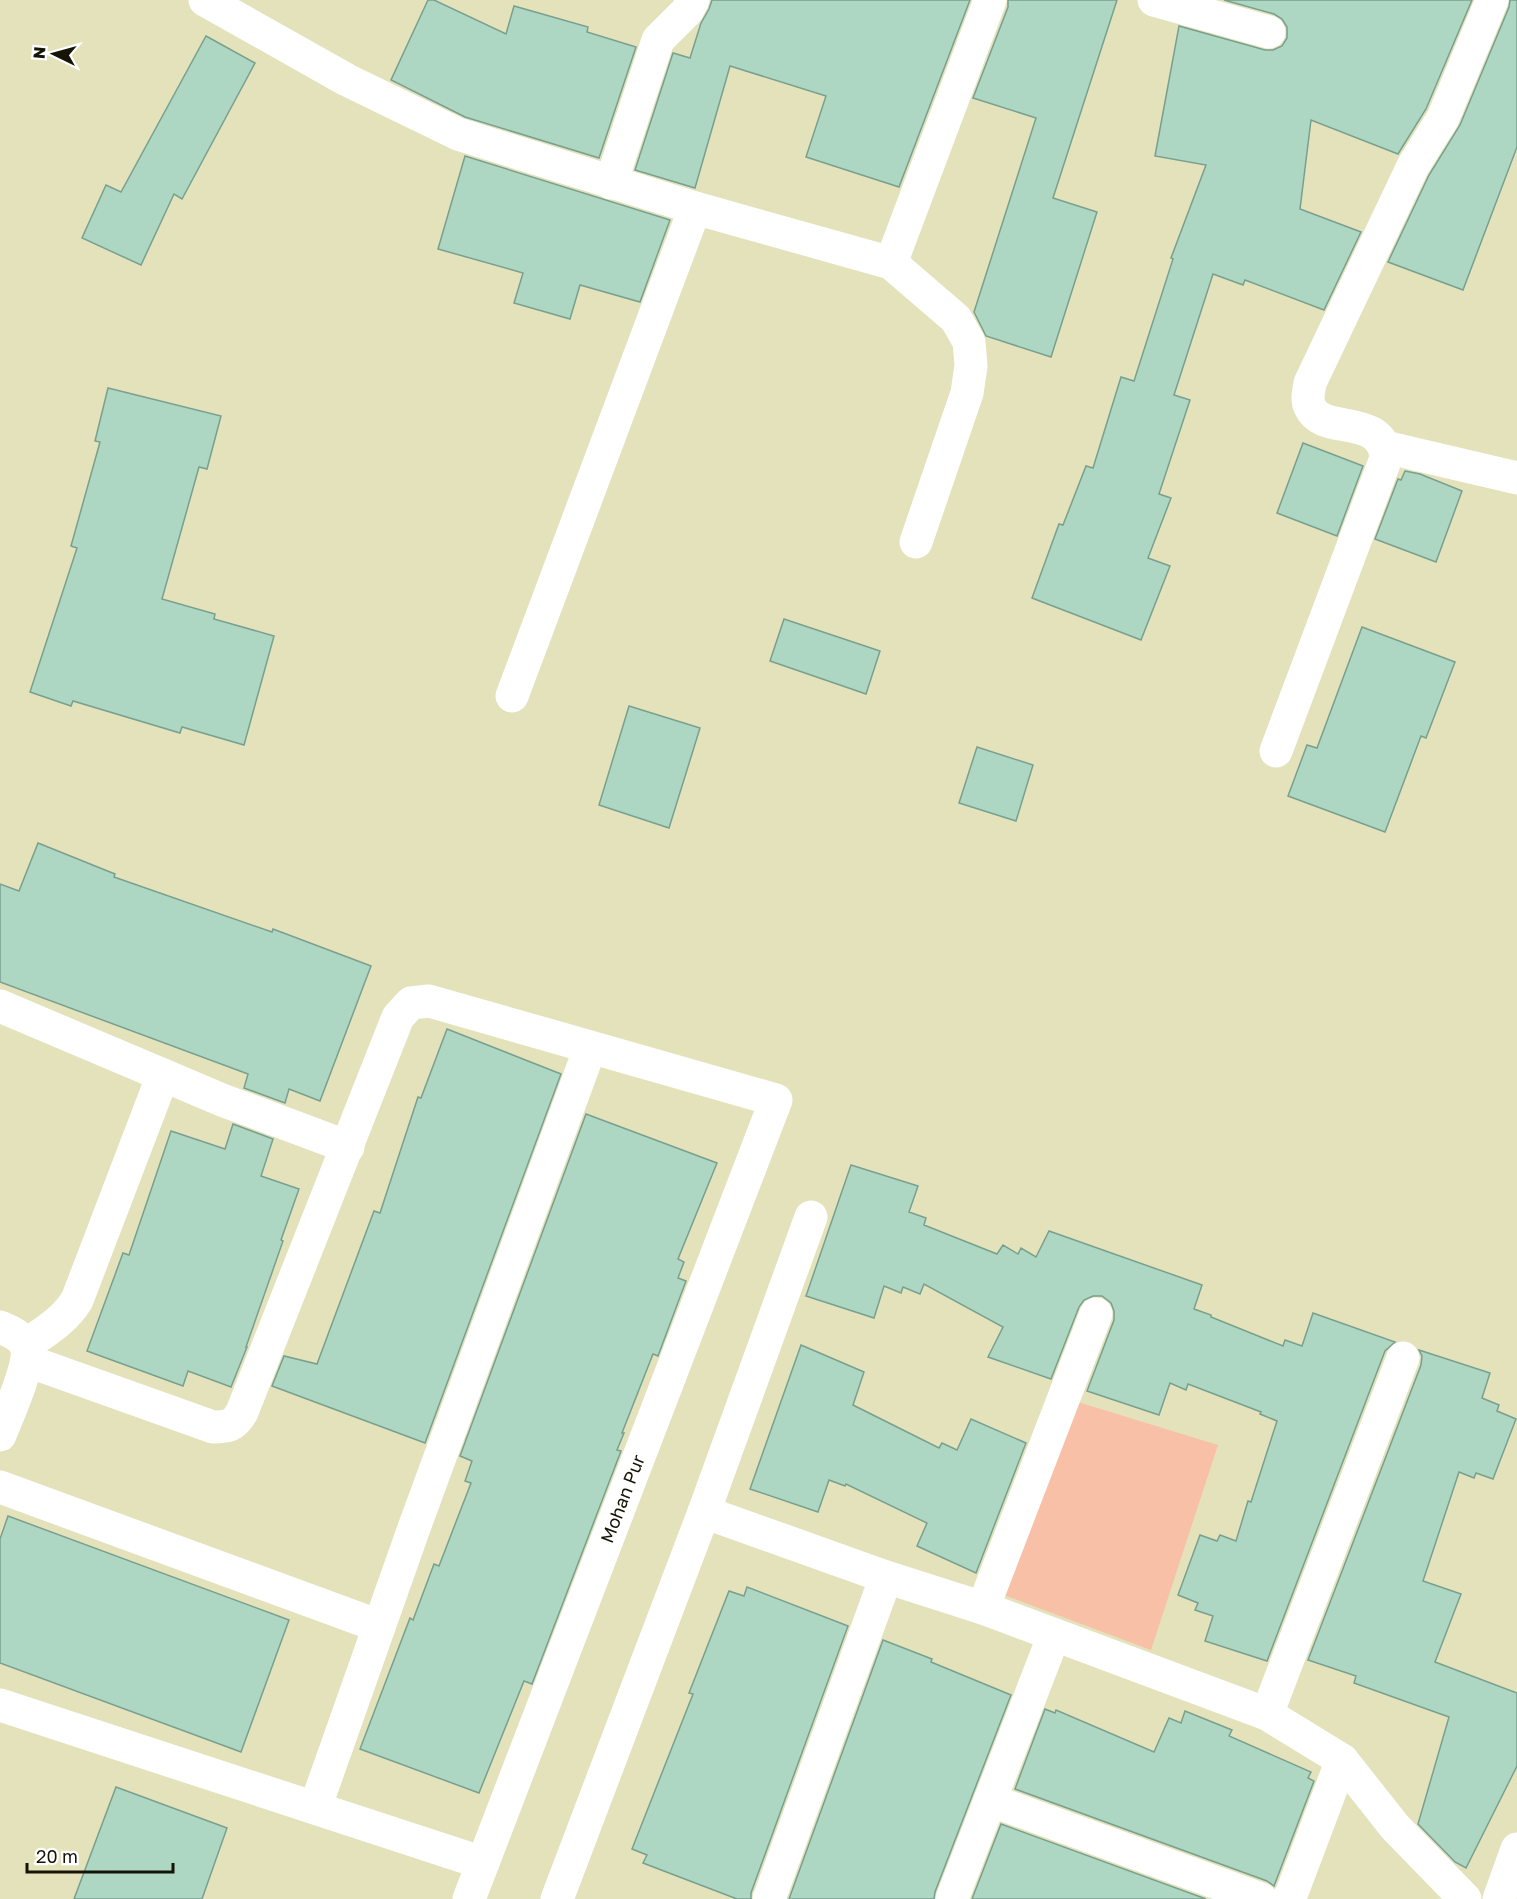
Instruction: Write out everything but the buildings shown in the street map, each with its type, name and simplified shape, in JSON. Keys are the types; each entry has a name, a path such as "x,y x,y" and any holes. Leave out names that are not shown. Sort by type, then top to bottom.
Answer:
{"street":[{"path":"205,0 347,80 458,134 611,183 891,263 956,320 969,342 971,366 967,393 916,542"},
{"path":"611,183 658,40 687,11 693,0"},
{"path":"891,263 990,0"},
{"path":"1154,0 1269,32"},
{"path":"1276,751 1386,458 1385,447 1381,439 1373,433 1318,417 1310,409 1308,399 1310,383 1413,166 1443,118 1492,0"},
{"path":"512,696 695,208"},
{"path":"1385,447 1517,478"},
{"path":"18,1344 213,1427 228,1427 236,1422 242,1413 398,1017 411,1003 429,1001 590,1048 315,1808"},
{"path":"0,1006 222,1100 348,1147"},
{"name":"Mohan Pur","path":"469,1899 776,1100 590,1048"},
{"path":"18,1344 57,1324 76,1300 163,1075"},
{"path":"557,1899 704,1512 811,1217"},
{"path":"983,1608 1096,1314"},
{"path":"0,1435 18,1344"},
{"path":"1267,1714 1403,1358"},
{"path":"0,1487 379,1626"},
{"path":"704,1512 886,1577 983,1608 1267,1714 1342,1760 1395,1827 1465,1899"},
{"path":"768,1899 886,1577"},
{"path":"952,1899 1054,1635"},
{"path":"0,1705 483,1863"},
{"path":"1288,1899 1292,1895 1342,1760"},
{"path":"990,1800 1261,1899"},
{"path":"1498,1899 1517,1849"}],"shaded area":[{"path":"1068,1399 1218,1445 1151,1650 1004,1595"}]}
